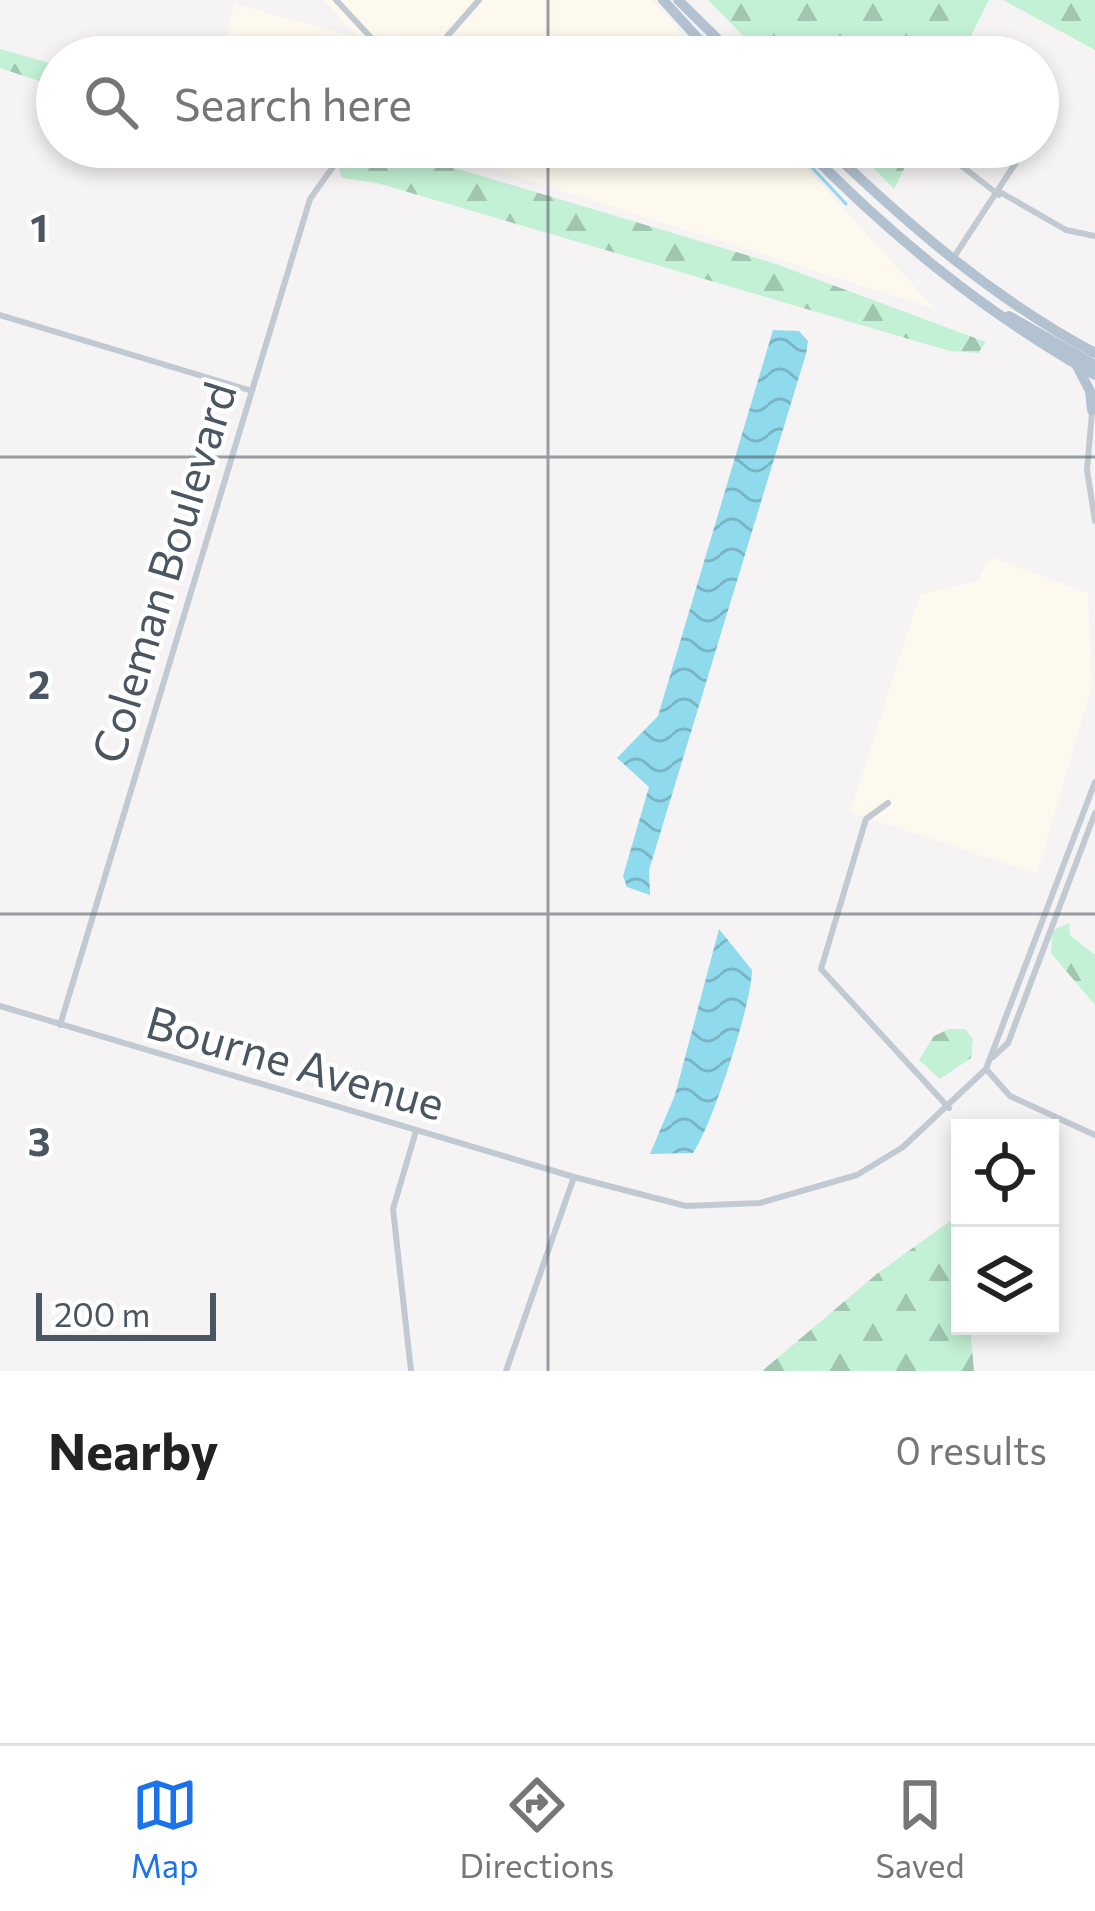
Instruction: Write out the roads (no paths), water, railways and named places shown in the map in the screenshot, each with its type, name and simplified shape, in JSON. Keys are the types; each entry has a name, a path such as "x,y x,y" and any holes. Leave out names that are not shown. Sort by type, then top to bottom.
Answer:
{"main road":[{"path":"663,0 696,36"},
{"path":"678,0 715,36"},
{"path":"825,168 899,240 974,299 1095,375"},
{"path":"850,168 952,260 1095,353"},
{"path":"974,299 1095,365"},
{"path":"1067,338 1095,336"},
{"path":"1075,364 1094,404"}],"street":[{"path":"336,0 369,36"},
{"path":"447,36 479,0"},
{"name":"Coleman Boulevard","path":"60,1025 310,199 332,168"},
{"path":"965,168 999,194 1066,230 1095,236"},
{"path":"952,260 1014,168"},
{"path":"0,315 252,391"},
{"path":"1094,404 1088,470 1095,521"},
{"path":"990,1060 1095,782"},
{"path":"889,803 866,819 821,969 949,1108"},
{"path":"990,1060 1007,1043 1094,815"},
{"name":"Bourne Avenue","path":"0,1006 686,1206 760,1203 857,1174 904,1148 949,1108 990,1060"},
{"path":"986,1069 1010,1096 1095,1135"},
{"path":"412,1371 393,1209 416,1131"},
{"path":"506,1371 574,1177"}],"water":[{"path":"773,330 799,331 808,341 806,354 649,870 650,895 627,887 623,876 649,787 617,758 658,716"},
{"path":"719,929 752,970 730,1064 693,1153 650,1154 675,1095"}],"waterway":[{"path":"813,168 846,204"}]}
